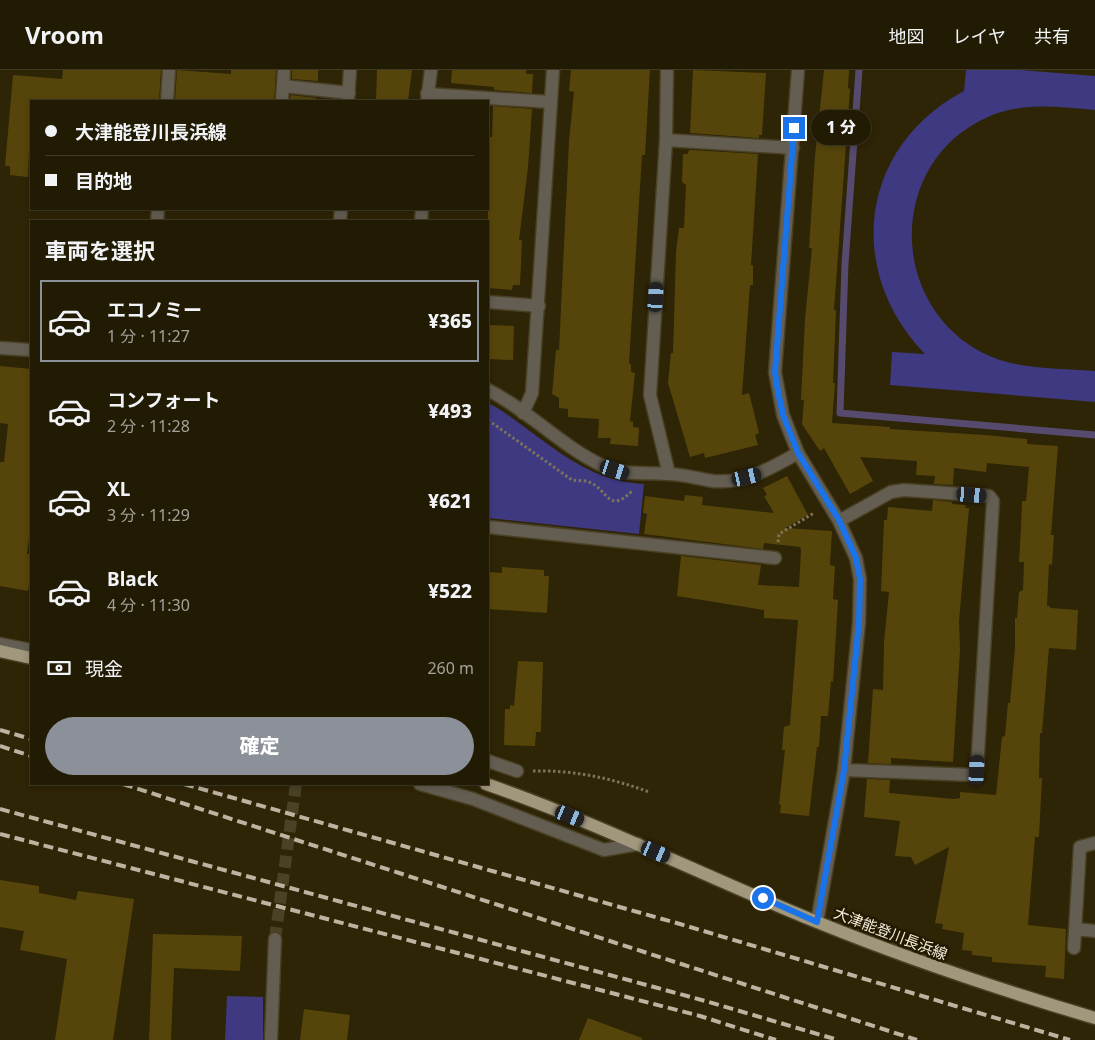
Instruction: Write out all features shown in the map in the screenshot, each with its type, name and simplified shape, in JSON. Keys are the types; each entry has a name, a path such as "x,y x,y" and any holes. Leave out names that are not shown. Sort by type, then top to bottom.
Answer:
{"main road":[{"path":"0,650 30,658"},
{"name":"大津能登川長浜線","path":"489,785 638,844 817,922 978,983 1095,1018"}],"street":[{"path":"167,100 169,70"},
{"path":"282,100 284,70"},
{"path":"283,86 348,97 350,70"},
{"path":"431,70 427,98 488,100"},
{"path":"524,413 532,393 553,70"},
{"path":"667,70 666,140 650,395 669,474"},
{"path":"798,70 775,372 783,415 798,453 839,520 856,558 860,579 859,623 844,770 817,922"},
{"path":"489,100 550,102"},
{"path":"666,140 793,148"},
{"path":"489,302 538,306"},
{"path":"0,348 30,350"},
{"path":"489,391 602,466 628,474 669,474 715,481 736,480 758,475 798,453"},
{"path":"839,520 891,492 904,490 988,496 993,501 977,770 972,775 844,770"},
{"path":"489,527 775,558"},
{"path":"0,644 30,650"},
{"path":"489,761 517,771"},
{"path":"424,785 473,799 604,850 638,844"},
{"path":"1074,948 1080,847 1095,843"},
{"path":"1075,929 1095,931"},
{"path":"271,1040 275,939"}],"path":[{"path":"507,434 511,428"},
{"path":"775,558 779,534 829,504"},
{"path":"517,771 551,771 589,775 614,779 649,792"}],"shaded area":[{"path":"966,70 1020,70 1095,76 1095,110 1042,107 1016,109 990,116 956,136 932,164 917,197 912,232 916,267 929,301 951,330 983,353 996,359 1038,367 1095,371 1095,402 890,385 892,352 925,354 899,321 882,285 874,248 875,212 885,176 903,143 929,115 964,91"},
{"path":"489,404 579,465 610,478 644,484 639,534 489,518"},
{"path":"227,996 263,997 263,1040 225,1040"}],"building":[{"path":"63,70 161,70 159,100 30,100 28,177 10,175 10,166 5,166 13,75 62,79"},
{"path":"177,70 231,74 231,70 276,70 274,100 175,100"},
{"path":"292,70 318,70 318,81 292,79"},
{"path":"377,70 412,70 408,100 376,100"},
{"path":"452,70 526,70 526,74 533,74 532,93 494,90 494,87 451,83"},
{"path":"571,70 650,70 645,155 642,155 629,363 631,364 631,372 635,373 630,421 633,422 633,427 639,428 638,446 610,444 611,438 598,438 599,419 568,417 568,409 559,408 559,398 552,394 556,350 559,350 569,141 574,92 569,91"},
{"path":"693,70 766,73 762,135 759,135 759,138 690,133"},
{"path":"824,70 849,70 848,88 850,89 834,310 836,310 833,383 835,383 832,423 1027,439 1027,444 1058,446 1051,535 1054,535 1052,565 1049,564 1047,606 1050,606 1050,608 1078,610 1076,650 1049,648 1042,733 1040,733 1039,778 1042,778 1039,837 1035,837 1028,925 1066,929 1064,979 1045,977 1046,966 992,962 992,957 972,955 972,951 962,950 964,933 942,929 943,924 935,923 949,847 915,865 911,857 895,856 900,821 864,817 867,779 890,780 889,793 954,799 960,798 960,792 996,795 1002,737 1005,736 1008,703 1010,703 1015,648 1015,618 1017,618 1019,592 1023,590 1024,562 1019,562 1022,501 1026,501 1029,467 987,463 986,472 954,468 953,485 934,484 935,476 916,475 917,461 860,457 873,481 850,494 824,448 820,451 802,424 804,400 801,400 805,319 812,248 809,248 815,156"},
{"path":"291,95 316,98 316,100 290,100"},
{"path":"493,106 532,109 528,167 519,240 522,240 520,285 513,285 512,290 489,288 489,137 492,137"},
{"path":"689,150 758,154 751,265 753,265 753,285 750,285 742,395 749,393 759,433 755,435 758,445 705,458 704,453 690,457 668,383 671,353 673,353 676,252 679,228 684,228 686,185 682,182 683,154 688,154"},
{"path":"489,325 514,326 513,360 489,359"},
{"path":"0,366 30,369 30,531 27,554 30,554 30,578 28,591 0,586 0,462 4,462 8,424 0,423"},
{"path":"787,476 808,515 785,528 832,531 830,565 835,566 833,599 838,600 833,682 831,681 828,716 821,716 819,747 817,747 809,816 780,813 781,804 779,805 785,750 782,750 784,727 790,725 798,620 764,618 764,610 677,596 681,556 761,565 758,585 799,587 800,547 764,543 763,549 644,534 647,514 643,513 645,496 684,501 685,495 703,497 702,505 774,513 764,496 767,495 763,488"},
{"path":"933,500 966,505 965,508 969,508 959,621 960,650 953,762 891,758 891,764 868,763 873,689 883,690 884,642 889,592 881,591 884,520 887,520 888,507 932,511"},
{"path":"502,567 544,570 544,576 549,576 547,613 489,609 490,572 502,573"},
{"path":"518,661 543,662 541,732 536,732 535,746 504,745 505,709 510,709 510,705 514,706"},
{"path":"0,880 39,886 39,893 76,900 78,891 134,899 113,1040 55,1040 67,959 20,950 24,931 0,927"},
{"path":"153,934 242,936 240,971 174,968 171,1040 149,1040"},
{"path":"304,1009 350,1015 347,1040 300,1040"},
{"path":"588,1018 642,1038 642,1040 579,1040"}],"waterway":[{"path":"859,70 845,264 840,413 1095,435"}],"tunnel":[{"path":"275,939 296,785"}],"railway":[{"path":"0,730 30,739"},
{"path":"0,746 30,756"},
{"path":"126,785 917,1040"},
{"path":"188,785 680,924 1070,1040"},
{"path":"0,809 709,1002 838,1040"},
{"path":"0,834 700,1016 776,1040"}],"route":[{"path":"763,898 817,922 844,770 859,623 860,579 856,558 839,520 798,453 783,415 775,372 794,128"}]}
